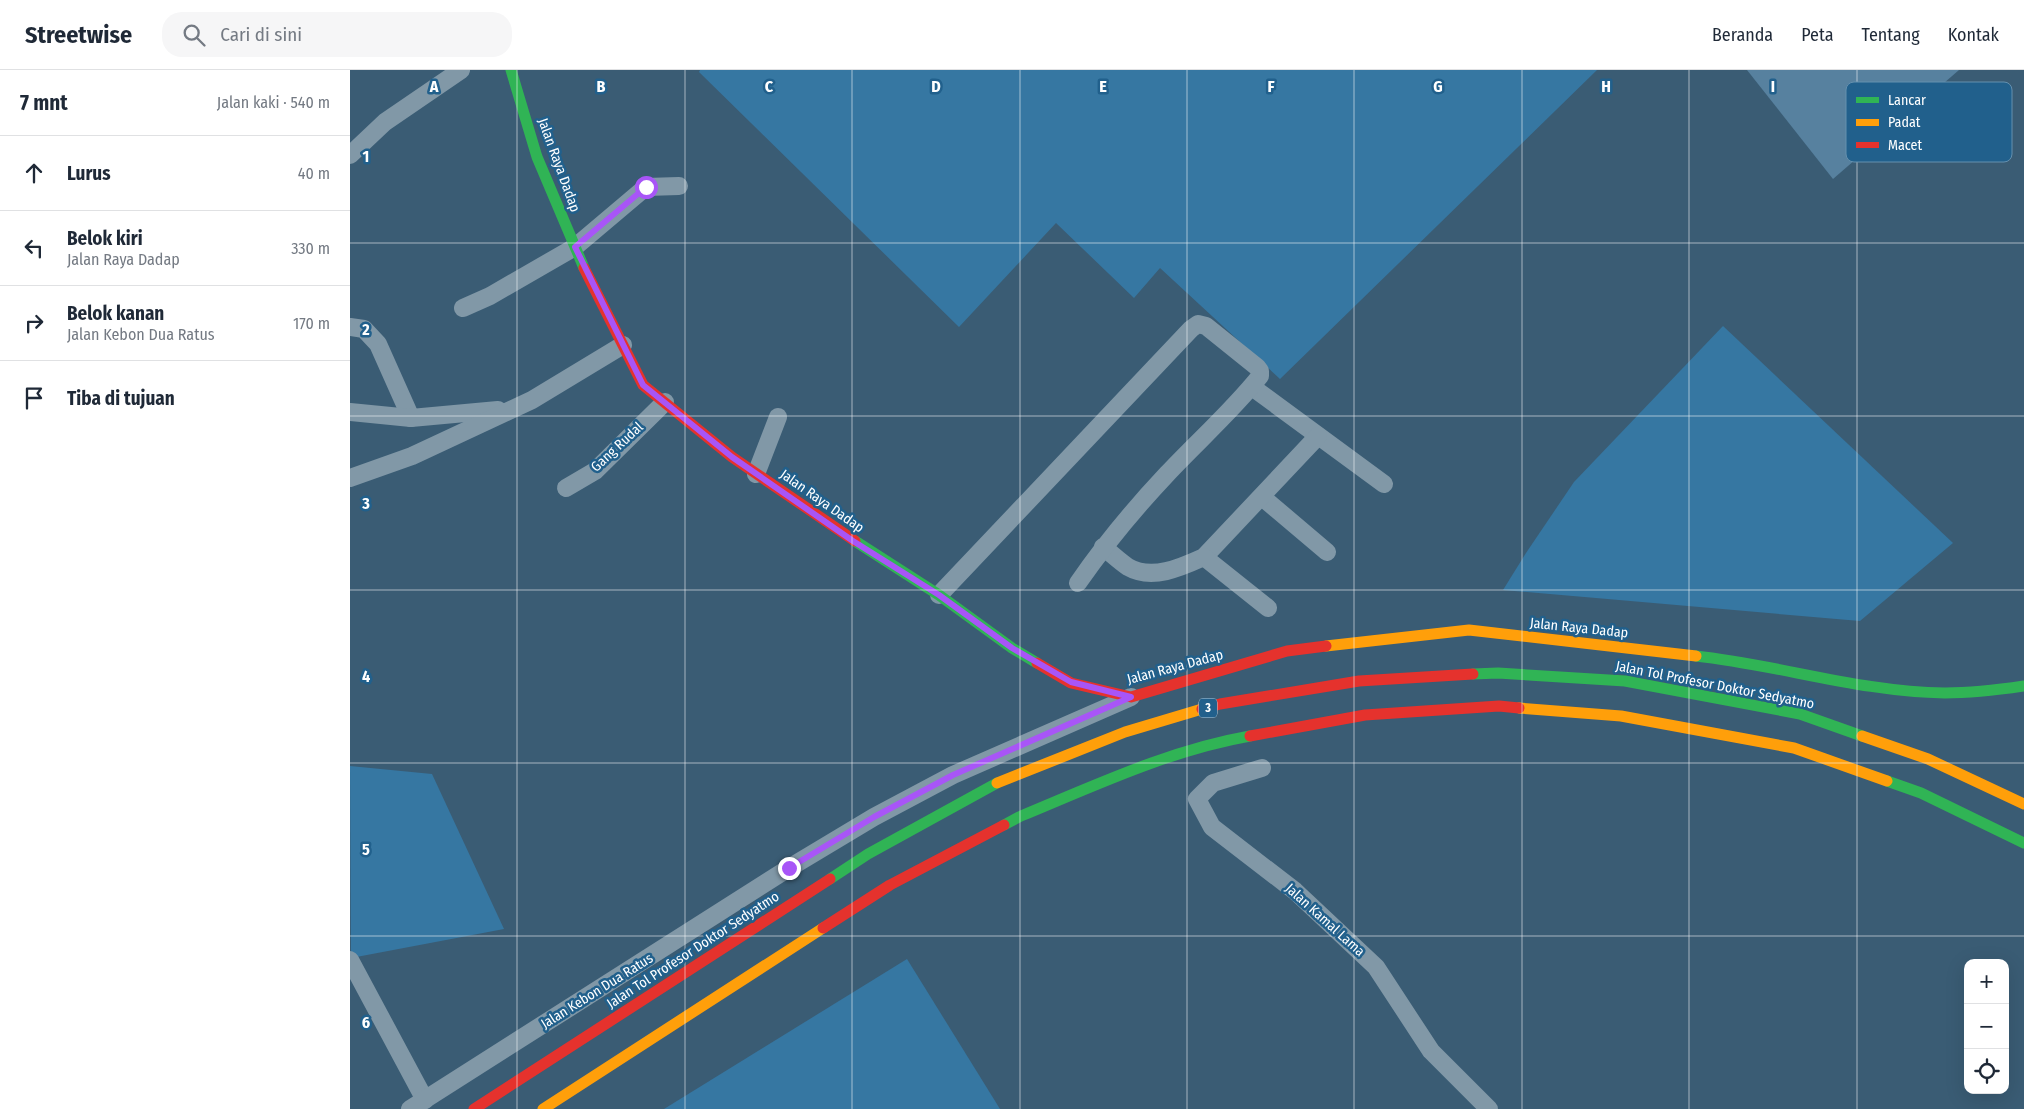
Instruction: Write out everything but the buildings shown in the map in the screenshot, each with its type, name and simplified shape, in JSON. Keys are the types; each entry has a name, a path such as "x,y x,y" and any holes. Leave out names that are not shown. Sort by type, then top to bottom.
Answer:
{"main road":[{"name":"Jalan Raya Dadap","path":"511,70 537,157 575,247 643,385 756,474 853,541 939,595 1012,648 1071,682 1131,697 1287,651 1469,630 1714,658 1874,687 1951,693 1984,692 2024,686"},
{"name":"Jalan Tol Profesor Doktor Sedyatmo","path":"474,1109 868,854 995,784 1125,732 1220,704 1358,680 1498,673 1625,680 1800,714 1928,759 2024,804"},
{"path":"543,1109 890,885 1021,816 1145,765 1224,741 1356,716 1499,706 1621,716 1794,748 1920,794 2024,843"}],"street":[{"path":"350,155 385,122 461,70"},
{"path":"463,308 490,296 575,247 646,187 679,186"},
{"path":"939,595 1191,329 1198,324 1206,326 1257,367 1260,371 1260,376 1252,387 1167,474 1103,547 1078,583"},
{"path":"350,327 364,329 378,344 411,418"},
{"path":"350,478 412,456 532,400 623,345"},
{"path":"1252,387 1384,484"},
{"name":"Gang Rudal","path":"566,488 595,471 665,402"},
{"path":"350,412 411,418 511,409"},
{"path":"756,474 778,417"},
{"path":"1103,547 1129,567 1142,571 1163,572 1204,557 1318,436"},
{"path":"1262,497 1327,552"},
{"path":"1204,557 1268,608"},
{"name":"Jalan Kebon Dua Ratus","path":"418,1104 874,817 953,775 1131,697"},
{"name":"Jalan Kamal Lama","path":"1262,768 1213,783 1197,799 1212,827 1295,891 1376,967 1431,1050 1489,1109"},
{"path":"350,960 418,1104"}],"shaded area":[{"path":"700,70 1597,70 1280,379 1160,268 1134,298 1056,223 959,327 699,72"},
{"path":"1747,70 1959,70 1945,82 1846,82 1846,162 1853,162 1833,179"},
{"path":"1723,326 1953,543 1860,621 1503,590 1574,482"},
{"path":"350,766 432,774 504,929 351,958"},
{"path":"907,959 1000,1109 664,1109"}],"traffic: fast":[{"path":"511,70 537,157 584,268"},
{"path":"855,541 939,595 1012,648 1037,663"},
{"path":"1696,656 1758,665 1882,688 1914,691 1945,693 2024,686"},
{"path":"1473,674 1498,673 1625,681 1800,714 1862,736"},
{"path":"1004,825 1077,792 1162,759 1220,742 1250,736"},
{"path":"1887,781 1921,793 2024,843"},
{"path":"830,879 868,854 997,783"}],"traffic: slow":[{"path":"1326,646 1469,630 1696,656"},
{"path":"1519,708 1621,716 1794,748 1887,781"},
{"path":"997,783 1125,732 1202,709"},
{"path":"1862,736 1928,759 2024,804"},
{"path":"543,1109 823,928"}],"traffic: jam":[{"path":"584,268 643,385 732,457 855,541"},
{"path":"1037,663 1071,683 1131,697 1287,651 1326,646"},
{"path":"1202,709 1220,704 1359,681 1473,674"},
{"path":"1250,736 1365,715 1499,706 1519,708"},
{"path":"823,928 890,885 1004,825"},
{"path":"474,1109 830,879"}],"route":[{"path":"646,187 575,247 643,385 732,457 853,541 939,595 1012,648 1071,682 1131,697 953,775 874,817 789,868"}]}
